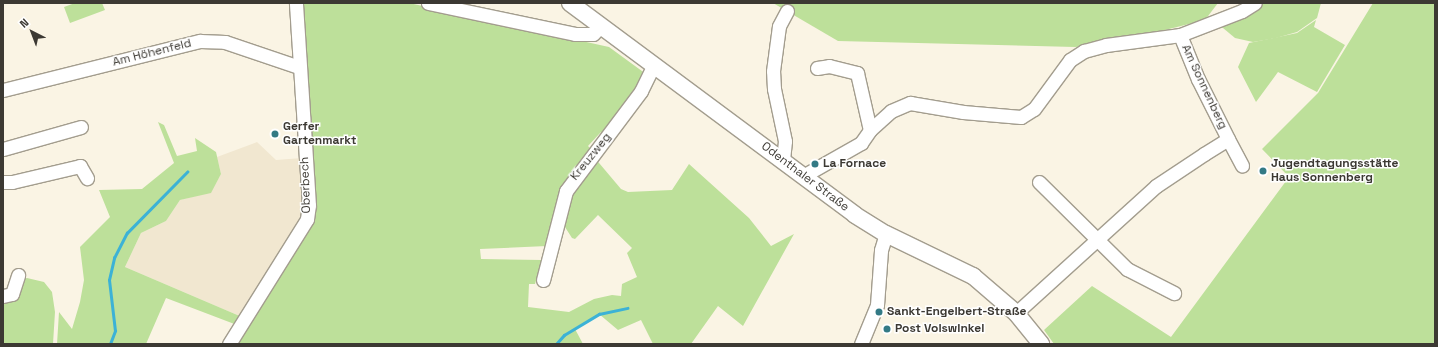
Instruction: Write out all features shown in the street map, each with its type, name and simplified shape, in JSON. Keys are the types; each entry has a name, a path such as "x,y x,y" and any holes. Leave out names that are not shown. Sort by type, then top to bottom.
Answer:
{"main road":[{"name":"Odenthaler Straße","path":"570,3 600,27 783,160 855,216 886,234 973,276 1016,313 1041,344"}],"street":[{"name":"Oberbech","path":"229,344 307,219 309,205 296,3"},
{"path":"428,3 575,34 591,35 600,27"},
{"path":"803,176 861,143 870,130 891,111 910,103 963,112 1021,117 1034,109 1070,60 1078,53 1106,45 1180,35 1242,11 1255,3"},
{"path":"783,160 786,141 774,89 773,71 779,26 787,11"},
{"name":"Am Sonnenberg","path":"1180,35 1198,79 1242,165"},
{"name":"Am Höhenfeld","path":"3,90 200,41 226,42 299,67"},
{"name":"Kreuzweg","path":"543,280 566,191 641,91 653,66"},
{"path":"817,68 829,66 857,73 870,130"},
{"path":"3,149 81,127"},
{"name":"Am Sonnenberg","path":"1016,313 1156,186 1228,139"},
{"path":"3,182 12,182 80,166 86,178"},
{"path":"1038,182 1127,269 1174,293"},
{"path":"861,344 877,305 881,250 886,234"},
{"path":"3,296 12,294 18,275"}],"shaded area":[{"path":"257,142 276,160 302,158 305,195 302,216 242,317 125,267 141,233 166,221 180,200 211,192 221,174 217,157"}],"green space":[{"path":"75,3 102,3 105,10 70,23 64,7"},
{"path":"298,3 409,3 609,47 646,74 607,136 601,132 588,146 593,151 581,165 576,165 558,200 547,246 480,249 481,259 542,260 535,284 529,284 528,307 569,312 594,299 612,295 621,296 622,284 637,277 627,253 632,248 598,215 575,239 572,238 563,224 564,202 594,157 621,189 628,192 672,190 689,164 749,218 771,246 794,234 743,326 718,306 691,344 653,344 641,320 618,330 599,314 575,329 583,344 233,344 308,223"},
{"path":"773,3 1218,3 1205,20 1105,45 1075,47 838,41"},
{"path":"1261,3 1321,3 1317,18 1297,32 1276,38 1253,42 1235,38 1217,23"},
{"path":"1373,3 1435,3 1435,344 1054,344 1044,330 1092,286 1171,337 1289,177 1262,149 1318,93"},
{"path":"1316,20 1314,27 1345,45 1317,92 1278,72 1256,102 1238,67 1249,43 1297,33"},
{"path":"158,122 164,125 177,156 197,151 195,138 216,152 221,174 211,193 180,200 166,221 141,233 125,267 242,317 237,325 166,298 146,344 57,344 59,312 72,329 80,302 84,280 80,247 110,217 99,190 142,189 174,163"},
{"path":"27,278 44,282 52,292 55,312 53,344 3,344 3,305 9,301 21,280"}],"waterway":[{"path":"110,344 115,331 109,280 114,258 127,233 187,172"},
{"path":"556,344 564,335 599,314 627,308"}],"place":[{"name":"Gerfer Gartenmarkt","path":"275,134"},
{"name":"La Fornace","path":"815,164"},
{"name":"Jugendtagungsstätte Haus Sonnenberg","path":"1263,171"},
{"name":"Sankt-Engelbert-Straße","path":"879,312"},
{"name":"Post Voiswinkel","path":"887,329"}]}
